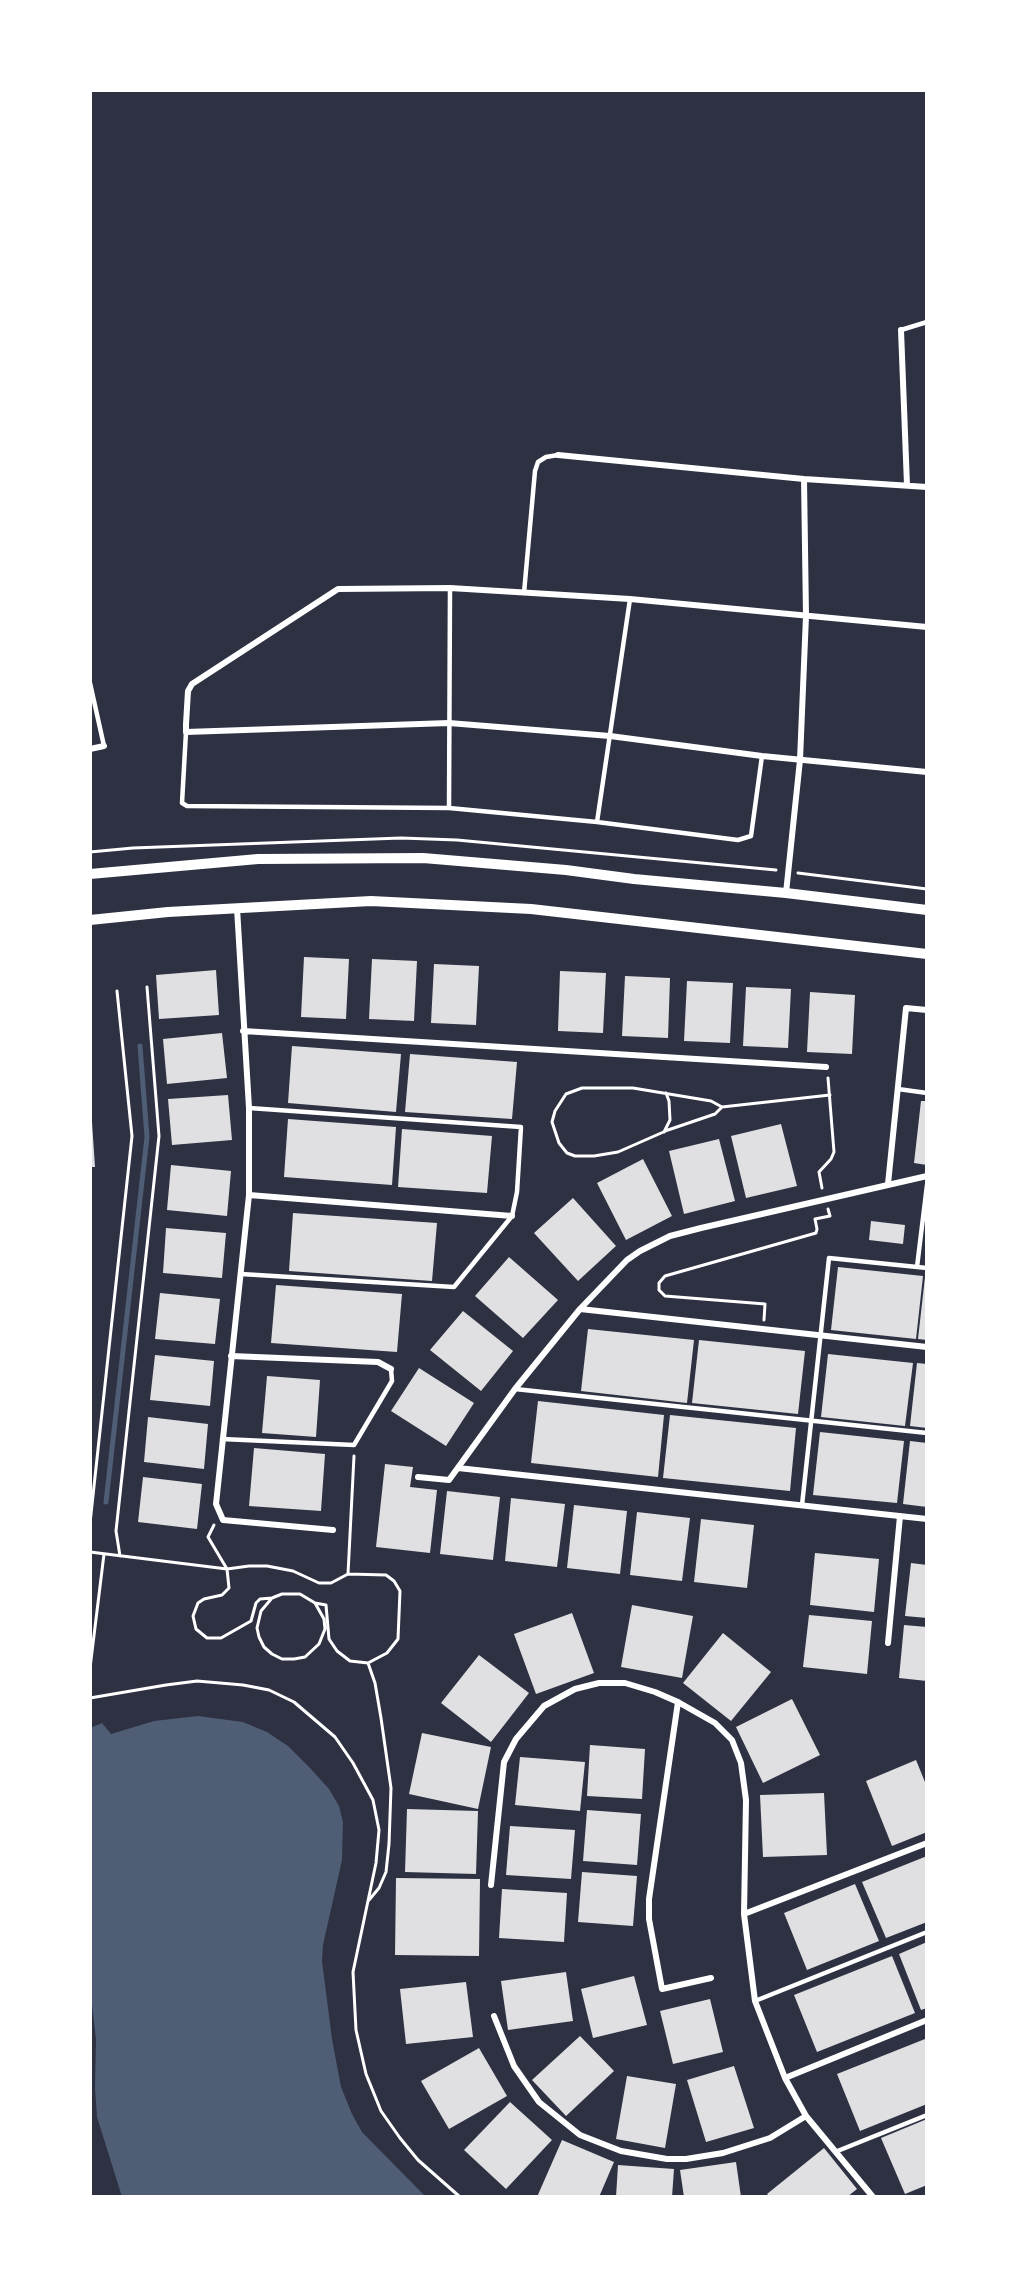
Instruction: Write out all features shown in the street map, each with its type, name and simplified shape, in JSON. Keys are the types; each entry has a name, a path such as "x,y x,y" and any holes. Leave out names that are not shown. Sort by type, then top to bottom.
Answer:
{"street":[{"path":"901,330 908,485"},
{"path":"558,455 927,487"},
{"path":"786,893 800,760 806,616 804,478"},
{"path":"927,627 630,599 524,592 450,588 338,589 192,684 188,691 186,732 449,723 610,736 762,756 927,772"},
{"path":"90,749 104,746"},
{"path":"90,874 258,859 423,858 495,862 927,910"},
{"path":"90,920 237,908 370,901 531,909 927,954"},
{"path":"237,908 249,1108 249,1195 216,1504 223,1520 333,1530"},
{"path":"888,1184 906,1008 927,1010"},
{"path":"243,1030 826,1067"},
{"path":"418,1477 449,1480 515,1389 580,1308 627,1260 655,1242 701,1228 927,1176"},
{"path":"249,1195 512,1216"},
{"path":"580,1308 927,1347"},
{"path":"231,1356 378,1362 391,1368"},
{"path":"458,1468 927,1519"},
{"path":"888,1643 900,1516"},
{"path":"491,1885 504,1762 516,1739 544,1706 575,1689 599,1683 625,1683 678,1702 715,1723 732,1740 741,1763 746,1800 744,1914 755,2001 785,2078 806,2116 873,2197"},
{"path":"678,1702 649,1899 649,1919 662,1989 711,1978"},
{"path":"744,1914 927,1843"},
{"path":"495,2016 514,2066 539,2102 580,2135 621,2151 667,2159 686,2159 723,2153 770,2139 806,2116"},
{"path":"785,2078 927,2020"}],"lane":[{"path":"901,330 927,322"},
{"path":"524,592 535,471 538,462 546,457 558,455"},
{"path":"449,808 450,588"},
{"path":"597,822 630,599"},
{"path":"90,683 104,746"},
{"path":"186,732 182,802 187,806 449,808 597,822 738,840 751,836 762,756"},
{"path":"898,1089 927,1092"},
{"path":"240,1274 454,1287 512,1216 518,1192 521,1127 249,1108"},
{"path":"917,1267 927,1185"},
{"path":"802,1505 829,1258 927,1268"},
{"path":"222,1439 354,1445 392,1380 391,1368"},
{"path":"515,1389 927,1433"},
{"path":"755,2001 927,1932"},
{"path":"835,2152 927,2115"}],"path":[{"path":"120,1556 116,1531 159,1136 147,987"},
{"path":"90,1523 132,1136 117,990"},
{"path":"763,1329 765,1304 665,1296 659,1290 660,1280 665,1276 816,1233 815,1219 830,1216 819,1172 834,1152 826,1067"},
{"path":"722,1107 715,1114 605,1155 575,1156 567,1152 559,1143 552,1122 555,1111 566,1094 582,1088 633,1088 711,1101 722,1107 830,1095"},
{"path":"664,1132 670,1120 666,1093"},
{"path":"348,1574 354,1445"},
{"path":"223,1520 212,1526 207,1536 227,1569 229,1585 227,1592 204,1599 195,1609 193,1623 201,1635 214,1639 221,1638 250,1621 256,1603 265,1597 272,1598 292,1592 300,1594 315,1603 324,1619 325,1629 320,1644 305,1657 282,1659 264,1647 257,1628 261,1611 272,1598"},
{"path":"90,1552 227,1569 267,1566 293,1571 312,1581 326,1583 348,1574 386,1575 394,1581 400,1591 398,1639 392,1649 382,1657 368,1663 350,1661 333,1647 329,1639 328,1610 324,1603 315,1603"},
{"path":"90,1668 104,1554"},
{"path":"368,1663 377,1694 391,1788 386,1872 379,1888 368,1901"},
{"path":"90,1698 166,1684 197,1681 269,1690 303,1708 335,1737 353,1762 377,1813 378,1847 353,1972 356,2031 366,2074 381,2111 400,2138 418,2160 460,2197"}],"water":[{"path":"198,1716 243,1722 267,1732 288,1746 310,1768 329,1789 339,1806 343,1822 342,1860 323,1945 322,1961 341,2087 362,2132 426,2197 122,2197 97,2117 95,2088 96,2040 90,1986 90,1728 102,1723 111,1734 154,1721"}],"building":[{"path":"304,957 349,959 346,1019 301,1017"},
{"path":"372,959 417,961 414,1021 369,1019"},
{"path":"434,964 479,966 476,1025 431,1023"},
{"path":"216,970 219,1015 159,1019 156,975"},
{"path":"560,971 606,973 603,1033 558,1031"},
{"path":"625,976 670,978 668,1038 622,1036"},
{"path":"687,981 733,983 730,1043 684,1041"},
{"path":"746,987 791,989 788,1048 743,1046"},
{"path":"810,992 855,995 852,1054 807,1052"},
{"path":"222,1033 227,1078 167,1084 163,1039"},
{"path":"292,1046 401,1054 396,1112 288,1103"},
{"path":"410,1054 517,1062 512,1119 405,1112"},
{"path":"228,1095 232,1140 172,1145 168,1099"},
{"path":"921,1101 927,1101 927,1165 914,1163"},
{"path":"288,1119 396,1127 392,1185 284,1177"},
{"path":"90,1122 92,1122 95,1167 90,1167"},
{"path":"781,1124 797,1186 746,1198 731,1136"},
{"path":"402,1129 492,1136 487,1193 398,1187"},
{"path":"719,1139 735,1201 684,1214 669,1151"},
{"path":"643,1159 672,1216 626,1240 597,1183"},
{"path":"171,1165 231,1171 227,1216 167,1210"},
{"path":"573,1198 616,1246 578,1281 534,1233"},
{"path":"293,1213 437,1223 432,1281 289,1271"},
{"path":"871,1221 905,1225 903,1244 869,1240"},
{"path":"166,1228 226,1233 222,1278 163,1273"},
{"path":"509,1257 558,1300 523,1338 475,1296"},
{"path":"838,1267 923,1276 916,1339 831,1330"},
{"path":"925,1277 927,1277 927,1340 918,1339"},
{"path":"276,1285 402,1294 397,1352 271,1343"},
{"path":"160,1293 220,1299 215,1344 155,1339"},
{"path":"463,1311 513,1351 481,1391 430,1350"},
{"path":"588,1329 694,1340 687,1403 581,1391"},
{"path":"699,1340 805,1351 798,1414 692,1403"},
{"path":"828,1354 913,1363 905,1426 821,1417"},
{"path":"155,1355 214,1361 210,1406 150,1400"},
{"path":"917,1363 927,1364 927,1428 910,1426"},
{"path":"419,1368 474,1403 446,1446 391,1411"},
{"path":"267,1376 320,1380 316,1437 262,1433"},
{"path":"538,1401 664,1415 658,1477 531,1463"},
{"path":"670,1415 796,1428 790,1491 663,1478"},
{"path":"148,1417 208,1424 204,1469 144,1462"},
{"path":"820,1432 904,1441 897,1503 813,1495"},
{"path":"910,1441 927,1443 927,1507 903,1504"},
{"path":"254,1448 325,1454 321,1511 249,1506"},
{"path":"385,1464 413,1467 410,1487 437,1490 430,1553 376,1547"},
{"path":"143,1477 202,1484 197,1529 138,1522"},
{"path":"447,1491 500,1497 493,1560 440,1554"},
{"path":"511,1498 565,1504 557,1567 505,1561"},
{"path":"574,1505 627,1511 620,1574 567,1568"},
{"path":"637,1512 690,1518 682,1581 630,1575"},
{"path":"701,1519 754,1525 747,1588 694,1582"},
{"path":"815,1553 879,1559 874,1612 810,1605"},
{"path":"911,1563 927,1565 927,1618 905,1616"},
{"path":"632,1605 693,1616 682,1678 621,1667"},
{"path":"572,1613 594,1673 536,1694 514,1634"},
{"path":"809,1615 872,1621 867,1674 803,1667"},
{"path":"904,1625 927,1627 927,1681 899,1678"},
{"path":"723,1633 771,1672 731,1721 683,1683"},
{"path":"479,1655 529,1693 491,1742 441,1703"},
{"path":"792,1699 820,1755 763,1783 736,1727"},
{"path":"422,1733 491,1747 478,1809 409,1794"},
{"path":"590,1745 645,1749 642,1799 587,1796"},
{"path":"520,1757 585,1762 580,1811 515,1805"},
{"path":"916,1760 927,1787 927,1832 892,1846 866,1781"},
{"path":"824,1793 827,1855 763,1857 760,1795"},
{"path":"407,1809 478,1811 476,1874 405,1872"},
{"path":"587,1810 641,1814 637,1865 583,1861"},
{"path":"510,1826 575,1830 571,1879 506,1875"},
{"path":"927,1856 927,1922 886,1938 862,1882"},
{"path":"582,1872 637,1876 633,1926 578,1922"},
{"path":"396,1878 480,1879 479,1956 395,1955"},
{"path":"855,1884 879,1941 807,1970 784,1913"},
{"path":"502,1889 567,1893 564,1942 499,1938"},
{"path":"927,1942 927,2008 921,2010 899,1954"},
{"path":"892,1956 915,2013 817,2052 794,1995"},
{"path":"566,1972 573,2021 508,2030 501,1981"},
{"path":"634,1976 647,2025 593,2038 581,1989"},
{"path":"466,1982 473,2037 406,2044 400,1989"},
{"path":"710,1999 723,2052 673,2064 660,2011"},
{"path":"580,2036 614,2071 566,2116 532,2080"},
{"path":"925,2039 927,2044 927,2104 860,2131 837,2074"},
{"path":"479,2048 507,2096 449,2129 421,2081"},
{"path":"734,2066 754,2128 706,2142 687,2080"},
{"path":"627,2076 676,2084 665,2148 616,2139"},
{"path":"510,2102 552,2140 506,2189 464,2150"},
{"path":"927,2119 927,2185 905,2194 881,2138"},
{"path":"562,2140 614,2162 599,2197 537,2197"},
{"path":"824,2148 857,2189 847,2197 770,2197 767,2194"},
{"path":"736,2162 741,2197 684,2197 680,2170"},
{"path":"618,2165 674,2169 672,2197 616,2197"}],"waterway":[{"path":"106,1502 147,1137 140,1046"}]}
